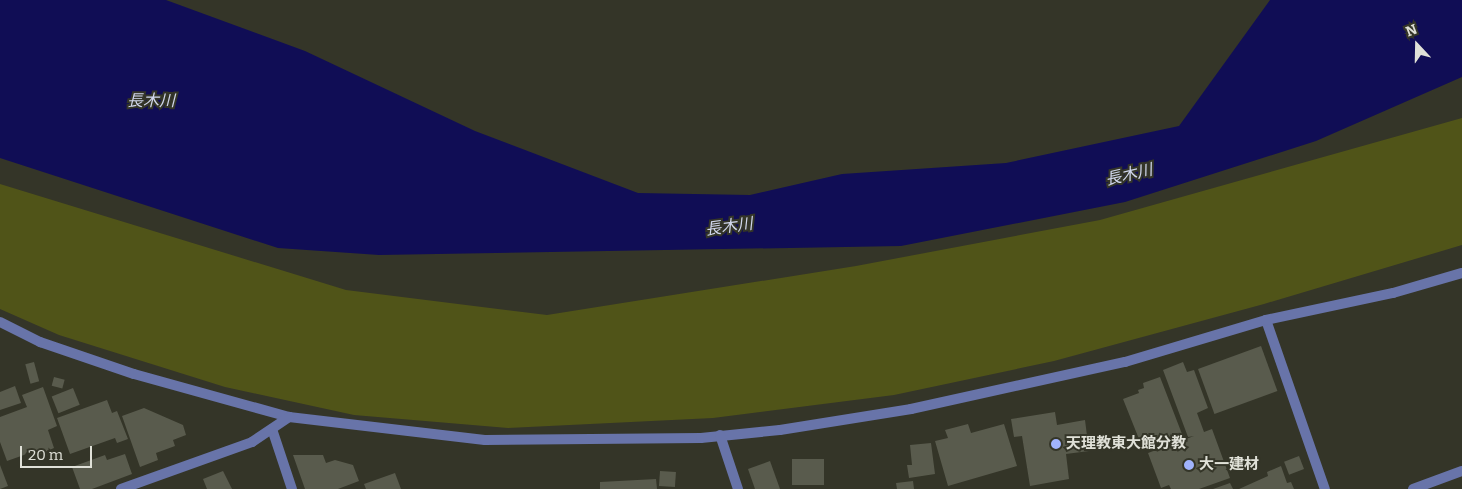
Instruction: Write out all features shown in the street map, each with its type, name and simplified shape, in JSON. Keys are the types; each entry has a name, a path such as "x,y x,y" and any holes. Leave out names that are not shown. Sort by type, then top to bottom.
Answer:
{"street":[{"path":"0,322 40,342 134,374 289,417 485,440 720,435 780,430 911,409 1125,362 1266,320 1393,293 1462,273"},
{"path":"1266,320 1325,489"},
{"path":"121,489 133,487 252,442 289,417"},
{"path":"272,429 292,489"},
{"path":"720,435 738,489"},
{"path":"1413,489 1462,471"}],"green space":[{"path":"1462,118 1462,245 1264,304 1054,361 894,395 713,418 508,428 354,415 225,387 59,335 0,309 0,184 346,290 547,315 856,266 1100,220"}],"water":[{"name":"長木川","path":"0,0 166,0 305,51 475,131 638,193 750,195 842,174 1006,163 1179,126 1270,0 1462,0 1462,77 1316,141 1125,202 901,246 379,255 278,248 0,158"}],"building":[{"path":"1261,346 1277,391 1214,414 1198,369"},
{"path":"34,362 39,381 30,384 25,364"},
{"name":"大一建材","path":"1183,362 1187,372 1194,370 1208,408 1197,413 1204,432 1212,429 1230,478 1199,489 1171,489 1169,485 1161,488 1148,453 1194,436 1188,437 1163,370"},
{"path":"54,377 65,380 62,389 52,386"},
{"path":"1160,377 1182,434 1143,449 1123,399 1139,393 1138,390 1144,388 1143,383"},
{"path":"15,386 21,403 0,410 0,392"},
{"path":"43,387 57,426 48,430 54,448 40,454 38,450 7,461 0,442 0,417 27,407 22,395"},
{"path":"73,388 80,405 58,413 52,397"},
{"path":"107,400 112,413 117,411 128,439 117,443 115,438 70,454 57,418"},
{"path":"144,408 183,425 186,435 173,440 175,446 156,453 158,460 140,467 122,416"},
{"name":"天理教東大館分教","path":"1055,412 1057,425 1085,420 1089,451 1066,454 1069,479 1030,486 1022,436 1014,437 1011,419"},
{"path":"968,424 971,433 1004,424 1017,466 948,486 935,441 948,438 945,430"},
{"path":"931,443 935,474 909,478 907,465 912,465 910,445"},
{"path":"125,454 132,474 92,489 80,489 72,467 105,455 107,460"},
{"path":"293,455 323,455 326,463 335,460 353,465 359,481 338,489 305,489"},
{"path":"1299,456 1304,469 1289,475 1284,462"},
{"path":"792,459 824,459 824,485 792,485"},
{"path":"770,461 780,489 755,489 748,469"},
{"path":"0,465 8,486 0,489"},
{"path":"1281,466 1287,483 1291,482 1294,489 1239,489 1268,476 1267,472"},
{"path":"223,471 232,489 207,489 203,479"},
{"path":"660,471 676,472 675,487 659,486"},
{"path":"395,473 401,489 366,489 364,484"},
{"path":"656,479 657,489 600,489 600,482"},
{"path":"913,481 914,489 897,489 896,483"},
{"path":"1230,483 1233,489 1213,489"}],"place":[{"name":"天理教東大館分教","path":"1056,444"},
{"name":"大一建材","path":"1189,465"}]}
